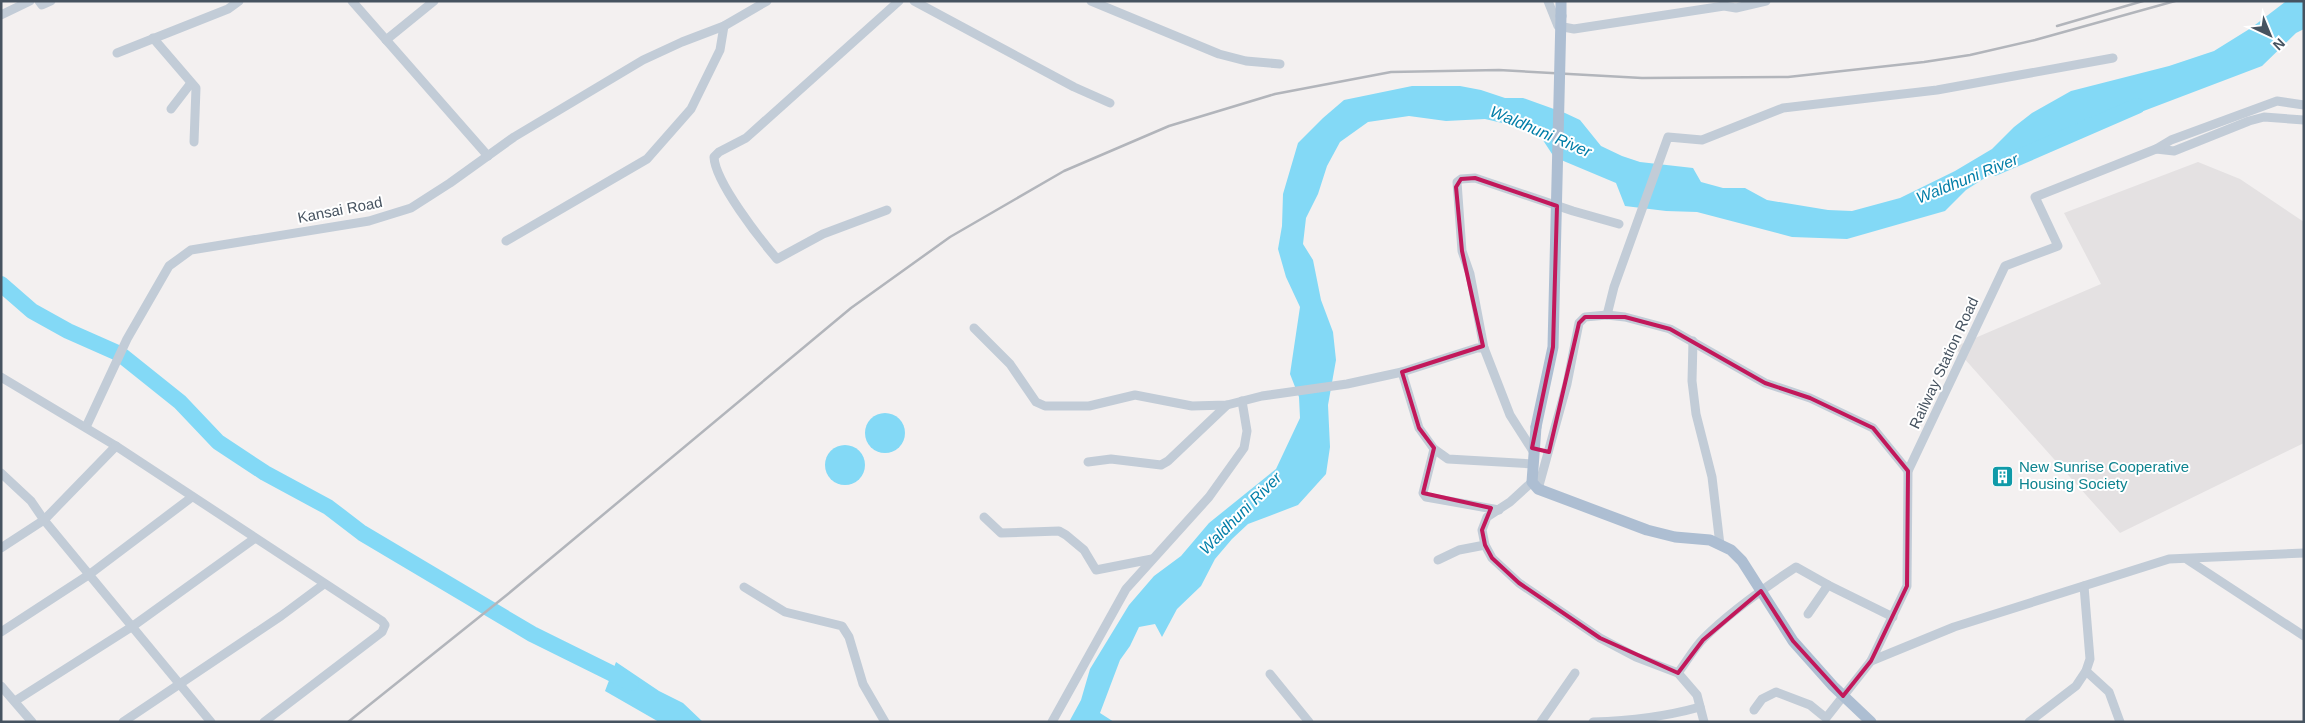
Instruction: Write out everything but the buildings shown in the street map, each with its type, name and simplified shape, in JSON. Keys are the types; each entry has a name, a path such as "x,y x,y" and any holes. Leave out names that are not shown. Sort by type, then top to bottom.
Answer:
{"main road":[{"path":"1561,1 1554,347 1536,427 1532,464 1535,486 1647,530 1675,537 1710,540 1730,550 1742,561 1793,641 1871,722"}],"street":[{"path":"1,15 30,1"},
{"path":"39,1 42,5 51,1"},
{"path":"118,52 228,9 239,1"},
{"path":"352,1 488,156"},
{"path":"386,40 434,1"},
{"name":"Kansai Road","path":"86,428 127,339 169,266 191,250 369,221 410,208 450,183 514,137 643,60 682,42 724,26 767,1"},
{"path":"887,210 823,234 777,259 761,240 725,185 714,164 714,157 719,152 746,138 899,1"},
{"path":"914,1 1074,87 1110,103"},
{"path":"1091,1 1219,54 1246,62 1280,64"},
{"path":"1548,1 1558,26 1574,29 1724,6 1736,8 1766,1"},
{"path":"506,241 647,159 691,109 720,50 724,26"},
{"path":"153,38 196,88 194,142"},
{"path":"1608,315 1614,287 1668,137 1702,140 1783,108 1937,90 2113,58"},
{"path":"171,109 191,83"},
{"name":"Railway Station Road","path":"1754,710 1762,700 1776,692 1810,705 1826,718 1872,661 1907,586 1908,471 2005,266 2058,246 2035,197 2156,149 2171,140 2277,101 2304,105"},
{"name":"Railway Station Road","path":"2156,149 2174,151 2249,121 2264,117 2304,120"},
{"path":"1534,451 1510,415 1484,348 1470,274 1462,252 1457,182 1461,179 1475,178 1573,211 1619,224"},
{"path":"1704,722 1697,695 1678,672 1636,657 1600,638 1567,617 1519,583 1492,558 1485,545 1482,530 1487,517 1535,486 1567,384 1579,323 1585,317 1608,315 1625,317 1670,329 1765,383 1810,398 1873,428 1908,471"},
{"path":"974,328 1010,364 1041,406 1089,406 1135,395 1192,406 1227,405 1262,396 1347,384 1402,372 1477,348 1484,348"},
{"path":"1693,341 1692,381 1696,414 1712,477 1720,545"},
{"path":"1402,372 1419,428 1434,449 1448,459 1532,464"},
{"path":"1,377 116,446 382,621 385,629 264,722"},
{"path":"1052,722 1126,589 1209,497 1244,448 1247,431 1242,401"},
{"path":"1088,462 1112,459 1161,466 1227,405"},
{"path":"1,548 44,520 116,446"},
{"path":"1434,449 1423,490 1426,497 1499,510"},
{"path":"1,473 31,501 44,520 211,722"},
{"path":"1,632 90,574 192,497"},
{"path":"984,516 1001,533 1059,531 1084,550 1096,570 1152,559"},
{"path":"15,701 133,626 254,538"},
{"path":"1438,560 1459,550 1485,545"},
{"path":"1872,661 1954,626 2169,559 2188,560 2304,553"},
{"path":"2188,560 2304,636"},
{"path":"1678,672 1703,640 1761,591 1796,567 1893,617"},
{"path":"123,722 181,684 324,584"},
{"path":"1808,614 1828,585"},
{"path":"2030,722 2076,686 2086,672 2090,659 2084,586"},
{"path":"744,587 785,612 842,626 849,637 863,684 885,722"},
{"path":"2086,672 2109,692 2120,722"},
{"path":"1541,722 1575,673"},
{"path":"1270,674 1309,722"},
{"path":"1,686 32,722"},
{"path":"1593,722 1646,719 1671,715 1700,707"}],"highlighted area":[{"path":"1475,178 1557,206 1553,347 1532,448 1549,452 1579,323 1585,317 1625,317 1670,329 1765,383 1810,398 1873,428 1908,471 1907,586 1871,661 1843,696 1793,641 1761,591 1703,640 1678,673 1600,638 1519,583 1492,558 1485,545 1482,530 1491,508 1423,493 1434,448 1419,428 1402,372 1483,346 1462,251 1456,187 1461,179"}],"shaded area":[{"path":"2198,162 2240,179 2304,222 2304,443 2120,533 1954,347 2101,284 2064,213"}],"water":[{"path":"2304,1 2304,29 2296,33 2262,66 2133,115 2115,115 2098,119 2052,135 1966,190 1945,211 1847,239 1792,237 1697,212 1666,211 1625,206 1616,183 1554,157 1537,131 1485,119 1446,121 1409,116 1368,122 1340,142 1327,166 1318,194 1306,218 1303,244 1313,260 1321,300 1333,332 1336,360 1328,405 1330,447 1326,474 1298,505 1248,524 1232,539 1215,559 1201,586 1177,609 1162,637 1155,624 1139,627 1130,646 1120,660 1100,713 1114,722 1069,722 1081,700 1090,669 1129,605 1154,576 1181,556 1209,523 1276,469 1300,418 1299,397 1290,374 1300,307 1286,277 1278,249 1282,226 1283,194 1298,143 1344,100 1412,86 1460,86 1481,90 1505,98 1523,98 1580,120 1601,146 1622,156 1640,162 1693,168 1701,182 1723,188 1745,188 1767,200 1828,210 1852,211 1900,198 1955,171 1992,149 2014,127 2032,113 2071,91 2169,66 2214,51 2251,28 2285,2"},
{"path":"889,413 896,416 902,422 905,433 904,441 896,450 889,453 881,453 874,450 866,441 865,429 868,422 877,414"},
{"path":"849,445 856,448 862,454 865,465 864,473 856,482 849,485 841,485 834,482 826,473 825,461 828,454 837,446"},
{"path":"616,662 659,691 683,703 703,722 659,722 605,691"}],"waterway":[{"name":"Waldhuni River","path":"1994,168 2137,106"},
{"path":"1,284 32,311 68,331 120,354 180,402 218,442 265,473 328,507 362,533 532,634 631,683"}],"railway":[{"path":"2057,26 2143,1"},
{"path":"348,722 508,594 851,308 950,237 1064,171 1169,126 1275,94 1391,72 1499,70 1642,78 1788,77 1924,62 1970,55 2035,40 2175,1"}],"place":[{"name":"New Sunrise Cooperative Housing Society","path":"2003,476"}]}
